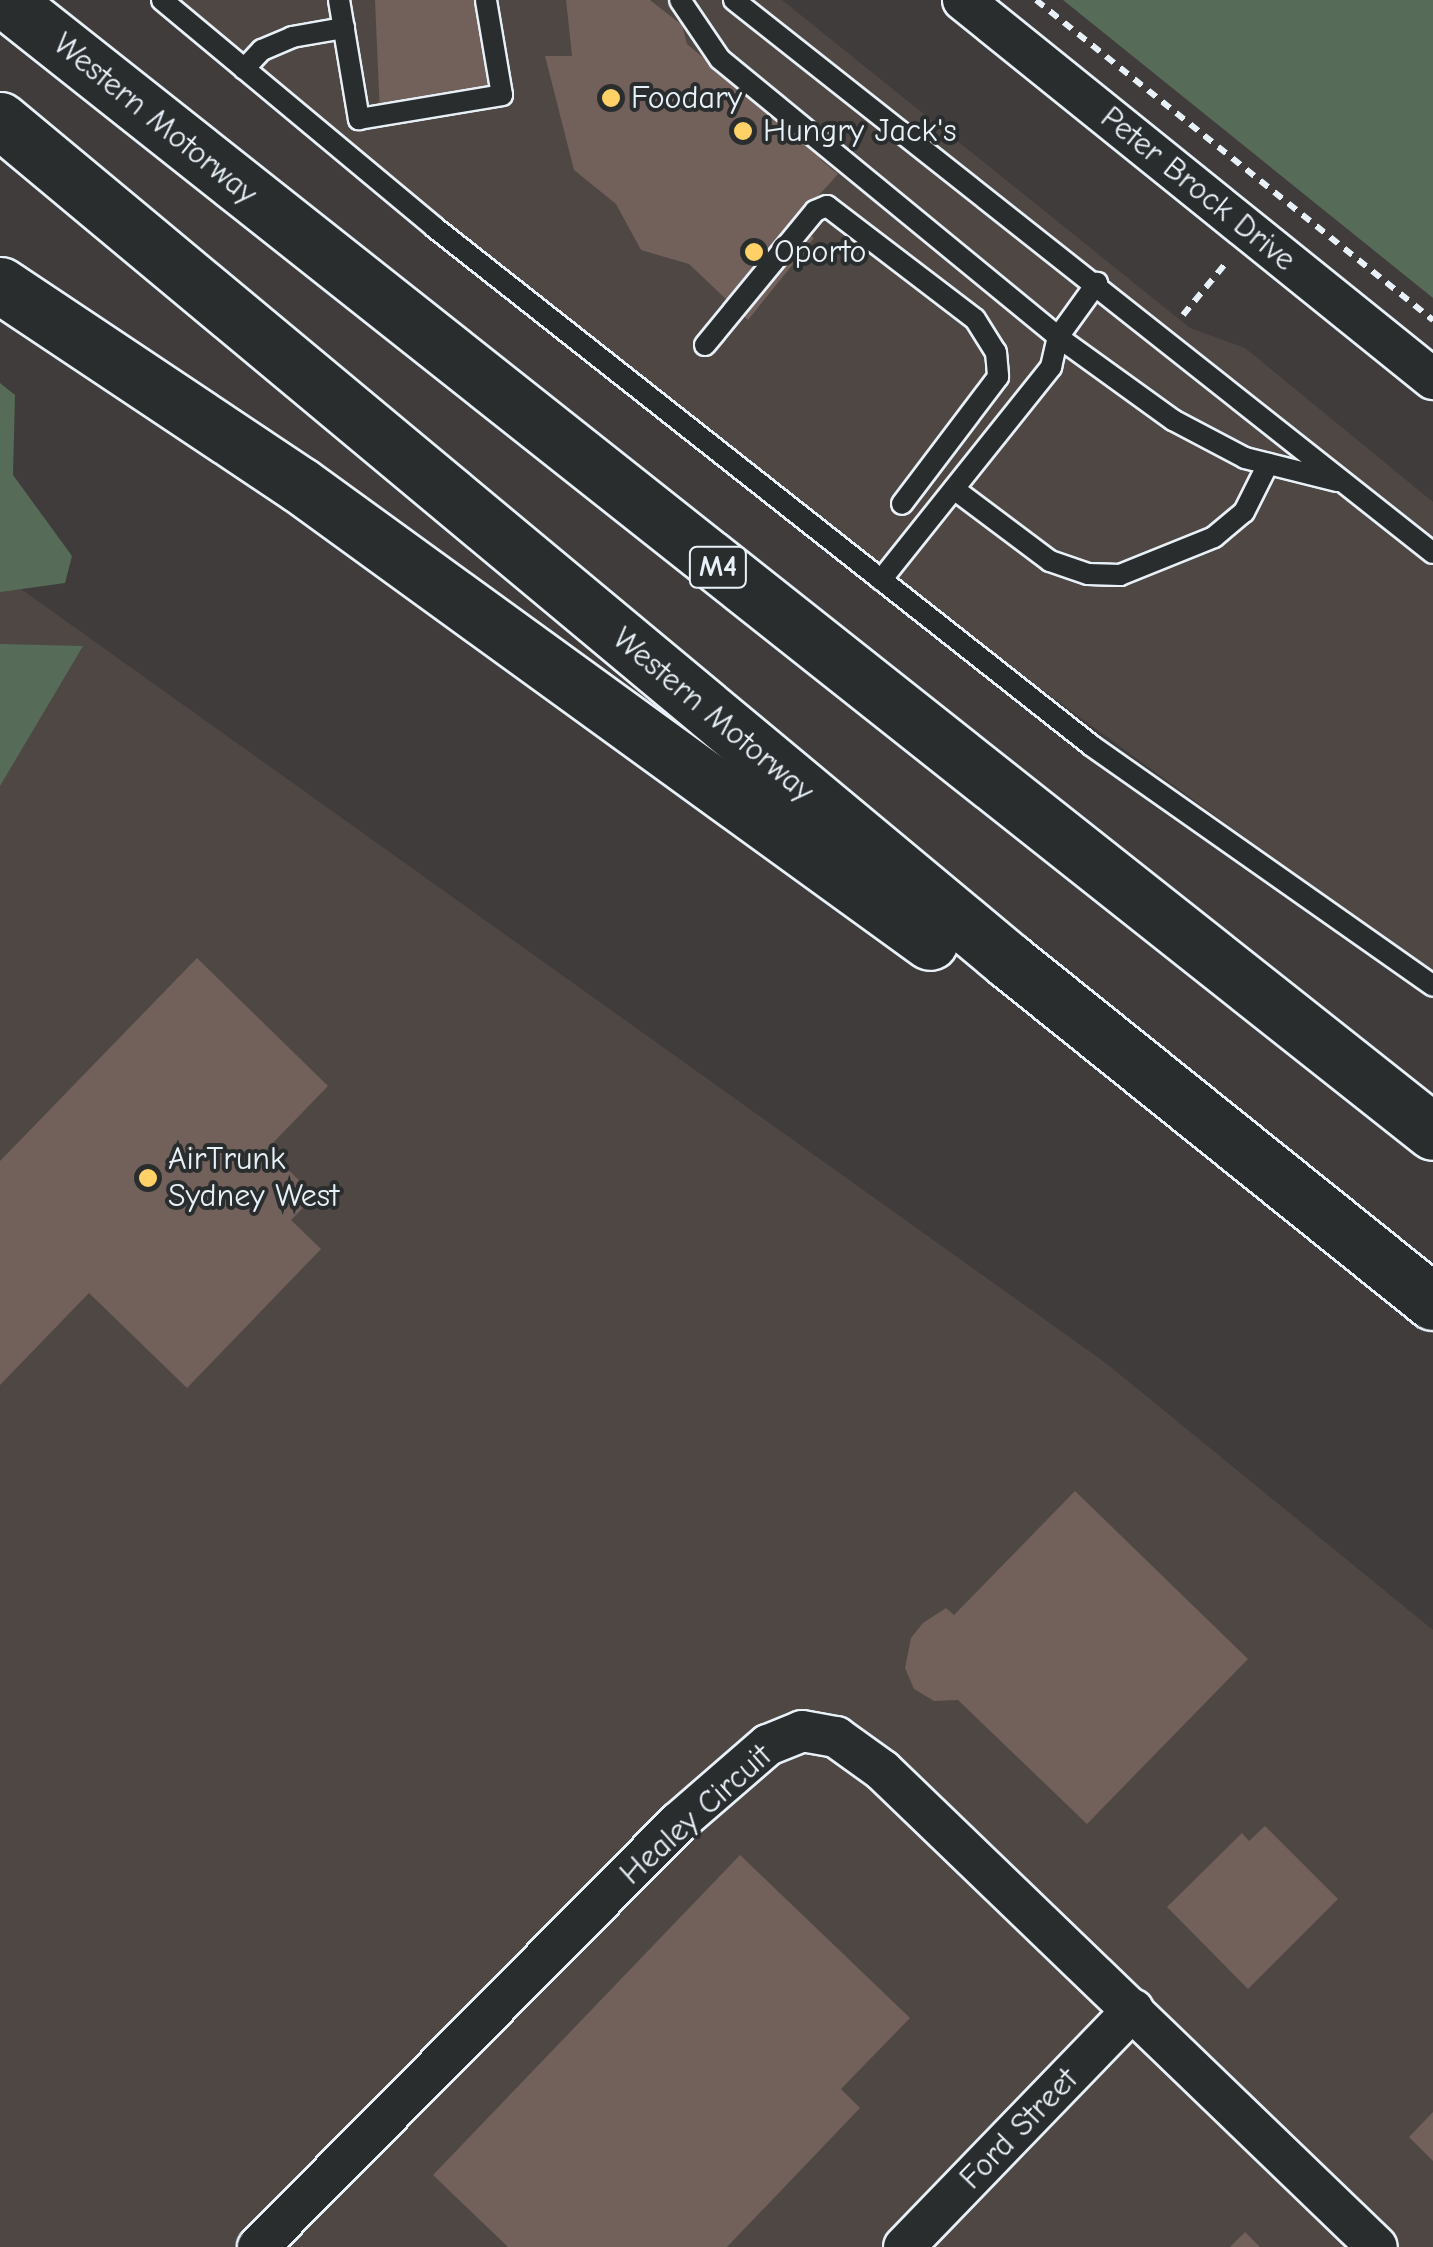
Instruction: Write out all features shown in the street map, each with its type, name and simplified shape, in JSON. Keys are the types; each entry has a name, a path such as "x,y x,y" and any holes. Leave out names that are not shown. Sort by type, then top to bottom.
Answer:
{"highway":[{"name":"Western Motorway","path":"5,0 1433,1132"},
{"name":"Western Motorway","path":"0,120 1009,961 1433,1302"},
{"path":"0,285 300,485 964,968 1009,961"}],"street":[{"name":"Peter Brock Drive","path":"963,0 1433,379"},
{"name":"Healey Circuit","path":"258,2247 679,1822 768,1745 802,1732 836,1737 882,1770 1377,2247"},
{"name":"Ford Street","path":"904,2247 1134,2010"}],"lane":[{"path":"162,0 1092,746 1433,986"},
{"path":"339,0 359,119 502,95 486,0"},
{"path":"680,0 720,59 1058,337 1201,439 1268,464 1346,483"},
{"path":"734,0 1433,553"},
{"path":"244,69 262,50 292,37 344,28"},
{"path":"705,345 815,211 826,206 961,308 990,337 998,377 902,504"},
{"path":"881,580 1050,368 1058,337 1096,283"},
{"path":"954,489 1050,561 1088,574 1120,575 1214,537 1244,512 1268,464"}],"path":[{"path":"1036,0 1433,320"},
{"path":"1184,316 1225,264"}],"shaded area":[{"path":"178,0 782,0 1190,328 1245,348 1433,502 1433,974 982,646 375,165"},
{"path":"0,574 1107,1364 1433,1630 1433,2247 0,2247"}],"green space":[{"path":"1063,0 1433,0 1433,298"},
{"path":"0,383 15,395 13,475 72,556 65,583 0,592"},
{"path":"0,644 83,646 0,786"}],"building":[{"path":"375,0 475,0 495,102 380,116"},
{"path":"566,0 650,0 682,25 687,44 712,65 754,71 787,97 821,160 838,174 794,223 814,238 748,320 689,264 641,250 616,204 574,170 545,56 572,56"},
{"name":"AirTrunk Sydney West","path":"197,958 328,1086 267,1149 315,1196 291,1220 321,1249 187,1388 89,1293 0,1385 0,1161"},
{"path":"1075,1491 1248,1659 1087,1824 958,1700 934,1701 914,1689 905,1668 911,1638 923,1623 946,1608 954,1615"},
{"path":"1265,1826 1338,1899 1248,1989 1167,1907 1242,1833 1249,1841"},
{"path":"740,1855 910,2018 841,2089 860,2108 727,2247 508,2247 433,2175"},
{"path":"1433,2112 1433,2161 1409,2137"},
{"path":"1245,2232 1260,2247 1230,2247"}],"place":[{"name":"Foodary","path":"611,98"},
{"name":"Hungry Jack's","path":"743,131"},
{"name":"Oporto","path":"754,252"},
{"name":"AirTrunk Sydney West","path":"148,1178"}]}
